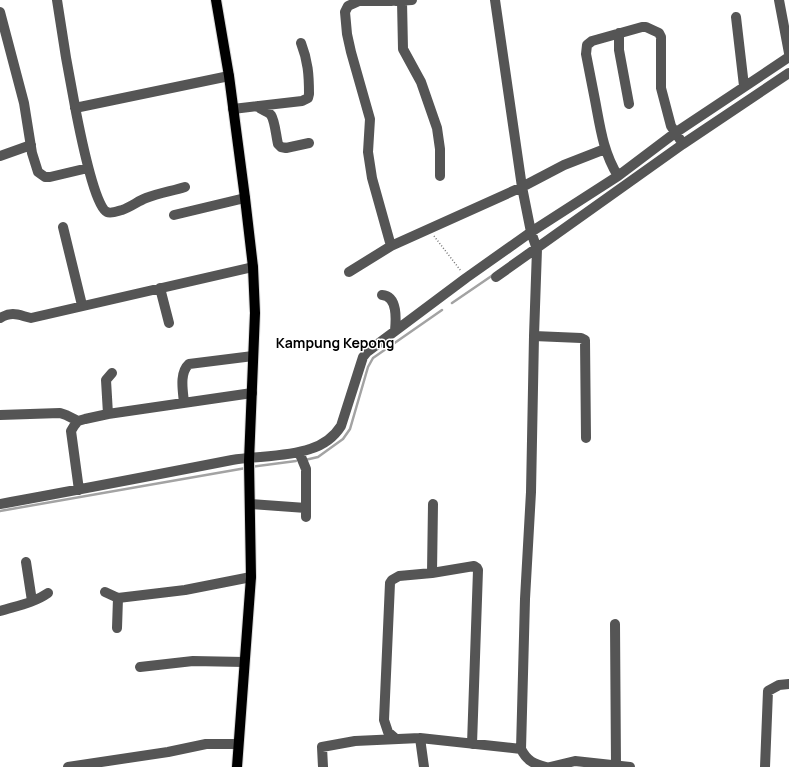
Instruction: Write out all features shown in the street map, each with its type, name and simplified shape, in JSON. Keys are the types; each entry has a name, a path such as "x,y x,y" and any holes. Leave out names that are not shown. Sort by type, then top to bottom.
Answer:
{"main road":[{"path":"216,0 229,76 245,198 253,267 255,313 249,459 251,577 237,767"}],"street":[{"path":"57,0 75,108 88,168 102,208 108,213 126,208 147,197 185,187"},
{"path":"391,246 372,178 368,152 370,119 351,52 345,12 348,6 359,1 400,0 403,48 421,82 435,123 440,149 440,176"},
{"path":"495,0 522,187 532,234 537,248 531,492 525,600 521,749 527,760 546,767"},
{"path":"779,0 789,53"},
{"path":"0,12 24,103 36,167 41,175 45,176 56,176 88,168"},
{"path":"736,17 744,86"},
{"path":"618,176 605,149 599,123 586,54 586,49 592,41 642,27 646,27 660,33 661,88 668,118 675,134 683,144"},
{"path":"619,33 618,50 629,104"},
{"path":"233,108 302,101 308,98 307,59 301,43"},
{"path":"0,504 312,449 334,436 341,426 364,354 466,278 618,176 675,134 789,57"},
{"path":"496,278 683,144 789,73"},
{"path":"75,108 229,76"},
{"path":"258,106 260,109 268,112 272,116 278,144 281,147 286,148 309,143"},
{"path":"0,156 31,145"},
{"path":"349,272 391,246 522,187 564,165 605,149"},
{"path":"174,215 245,198"},
{"path":"63,227 82,305"},
{"path":"0,318 9,314 17,314 31,318 82,305 253,267"},
{"path":"160,288 169,323"},
{"path":"382,295 390,298 393,302 396,319 394,331"},
{"path":"534,336 582,338 585,340 586,438"},
{"path":"184,403 182,376 185,367 189,364 253,356"},
{"path":"108,414 106,380 112,373"},
{"path":"79,490 71,431 78,421 108,414 252,393"},
{"path":"0,415 60,413 78,421"},
{"path":"250,504 306,512 306,469 299,452"},
{"path":"432,573 433,504"},
{"path":"26,562 32,601"},
{"path":"396,739 388,732 384,720 390,583 398,576 432,573 474,566 478,569 472,744"},
{"path":"105,592 118,598 185,590 251,577"},
{"path":"0,611 41,598 48,593"},
{"path":"117,628 118,598"},
{"path":"615,624 616,766"},
{"path":"140,667 192,661 244,662"},
{"path":"766,767 768,691 779,685 789,684"},
{"path":"323,767 322,747 355,741 420,738 521,749"},
{"path":"420,738 424,767"},
{"path":"68,767 168,752 206,744 238,744"},
{"path":"550,767 566,765 575,761 630,767"}],"path":[{"path":"428,229 466,278"}],"waterway":[{"path":"452,303 493,275"},
{"path":"305,460 318,457 343,439 350,429 368,367 373,358 442,310"},
{"path":"251,467 296,461"},
{"path":"0,511 246,468"}],"district":[{"name":"Kampung Kepong","path":"335,342"}]}
